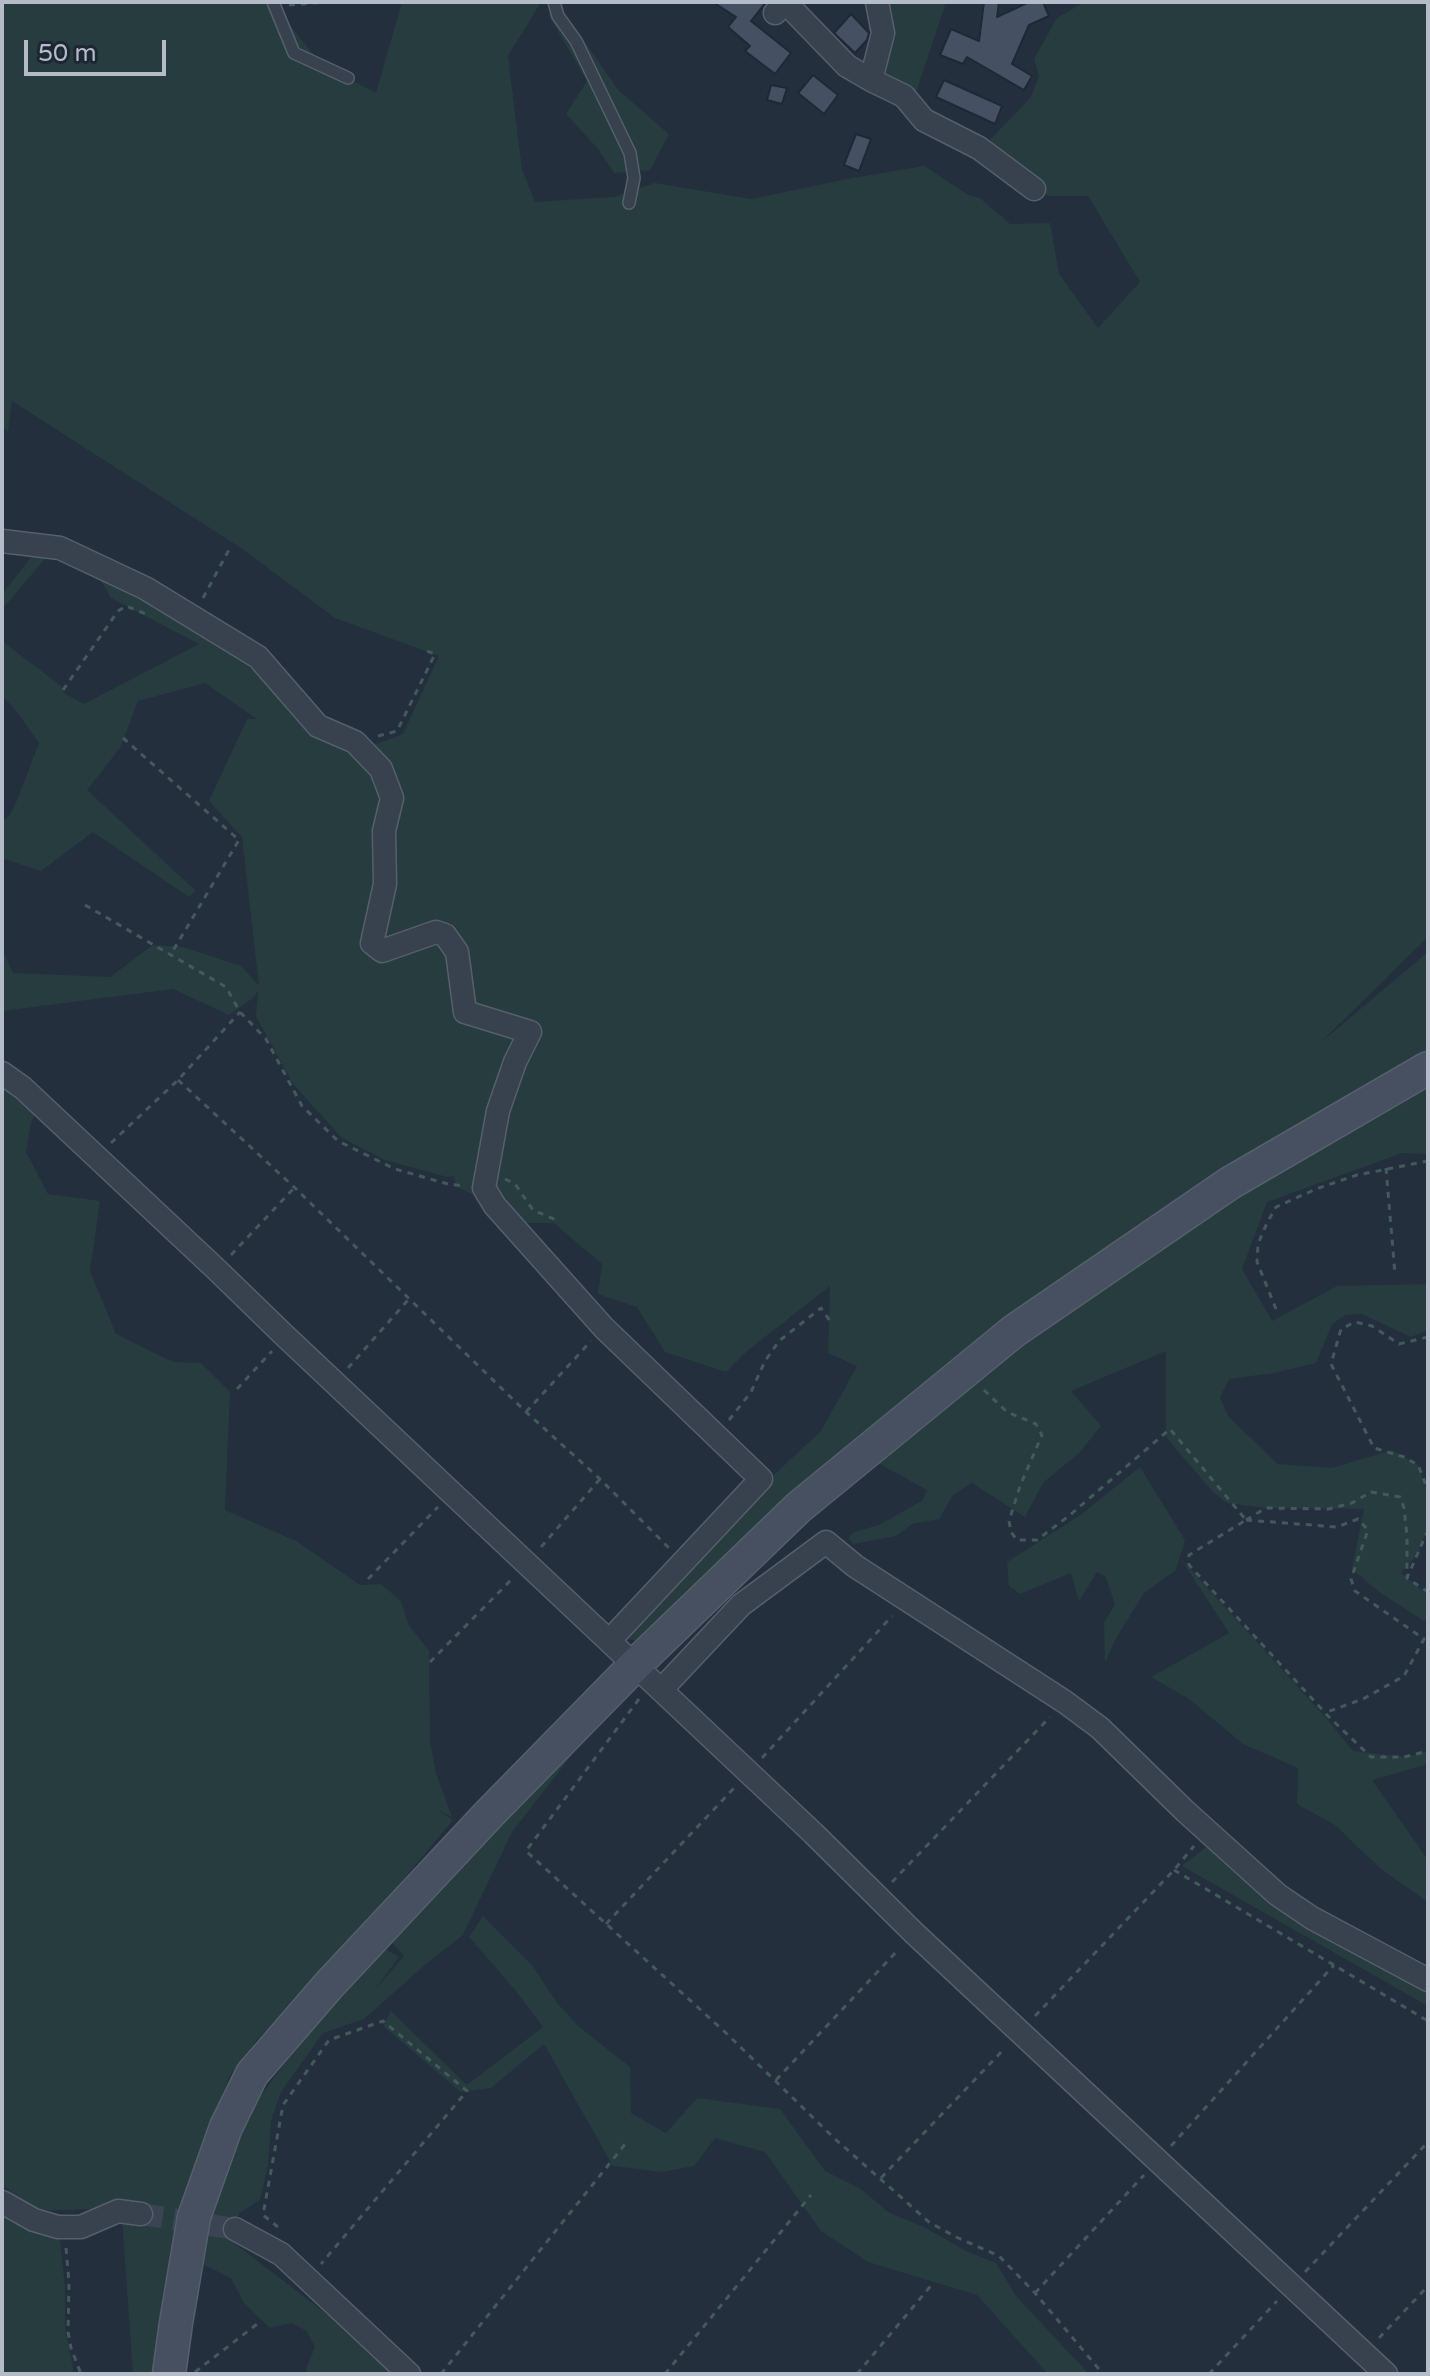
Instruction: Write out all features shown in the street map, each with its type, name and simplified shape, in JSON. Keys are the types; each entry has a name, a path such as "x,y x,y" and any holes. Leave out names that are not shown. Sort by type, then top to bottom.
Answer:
{"street":[{"path":"775,13 785,2 847,66 904,96 924,120 979,148 1034,189"},
{"path":"871,80 883,33 877,2"},
{"path":"2,541 60,548 145,588 258,657 318,726 355,742 381,769 392,798 384,831 385,884 372,943 382,951 436,932 445,935 457,952 465,1012 530,1032 515,1062 498,1111 486,1179 495,1206 604,1328 761,1479 609,1641"},
{"path":"650,1679 799,1507 964,1371 1060,1297 1230,1183 1428,1068"},
{"path":"2,1073 23,1088 97,1157 914,1933 1386,2374"},
{"path":"169,2374 194,2217 226,2127 252,2074 339,1974 489,1814 741,1605 826,1542 855,1566 1100,1728 1207,1831 1289,1902 1312,1918 1428,1980"},
{"path":"2,2202 34,2220 64,2227 81,2227 118,2211 141,2214"},
{"path":"235,2229 268,2246 309,2280 409,2374"}],"lane":[{"path":"554,2 558,16 576,41 630,153 634,178 629,203"},
{"path":"273,4 294,53 348,78"}],"path":[{"path":"273,4 325,2"},
{"path":"194,616 231,546"},
{"path":"63,690 118,611 126,606 152,617"},
{"path":"355,742 397,731 435,654 424,650"},
{"path":"123,738 239,840 171,954"},
{"path":"85,905 226,987 240,1012 266,1039 302,1106 338,1141 395,1169 448,1184 486,1179 515,1184 533,1210 556,1220"},
{"path":"97,1157 178,1080 240,1012"},
{"path":"178,1080 600,1479 683,1562"},
{"path":"1276,1309 1257,1262 1258,1244 1276,1207 1316,1189 1386,1168 1428,1161"},
{"path":"1386,1168 1395,1274"},
{"path":"217,1270 295,1188"},
{"path":"334,1382 408,1300"},
{"path":"717,1435 751,1392 765,1361 779,1341 821,1308 830,1321"},
{"path":"1428,1337 1399,1344 1372,1326 1355,1322 1341,1329 1331,1364 1374,1448 1404,1457 1418,1465 1428,1490"},
{"path":"526,1412 604,1328"},
{"path":"237,1389 285,1336"},
{"path":"964,1371 1007,1412 1036,1424 1042,1435 1009,1521 1011,1532 1017,1540 1037,1540 1170,1429 1246,1520 1337,1527 1358,1519 1368,1530 1351,1579 1355,1591 1424,1639 1404,1676 1363,1699 1325,1712"},
{"path":"430,1662 527,1563 600,1479"},
{"path":"1407,1578 1407,1536 1400,1497 1371,1492 1352,1503 1329,1509 1266,1508 1189,1555 1189,1565 1325,1712 1371,1757 1404,1757 1428,1751"},
{"path":"368,1579 452,1493"},
{"path":"1407,1578 1428,1530"},
{"path":"1407,1578 1428,1592"},
{"path":"606,1924 907,1599"},
{"path":"650,1679 526,1851 776,2080 834,2138 929,2222 999,2256 1035,2293 1103,2374"},
{"path":"878,1896 1065,1702"},
{"path":"881,2178 1174,1870 1207,1831"},
{"path":"1174,1870 1428,2021"},
{"path":"776,2080 914,1933"},
{"path":"1035,2293 1334,1965"},
{"path":"286,2234 263,2215 283,2105 329,2040 383,2021 467,2091 309,2280"},
{"path":"1209,2374 1428,2142"},
{"path":"441,2374 626,2143"},
{"path":"665,2374 811,2195"},
{"path":"64,2227 69,2282 68,2332 81,2374"},
{"path":"857,2374 934,2282"},
{"path":"1365,2354 1428,2286"},
{"path":"192,2374 261,2321"}],"green space":[{"path":"2,2 274,2 274,6 322,65 376,93 402,2 541,2 508,56 522,169 535,202 614,197 655,183 751,199 924,166 967,194 981,199 1010,224 1050,223 1059,274 1098,328 1140,282 1088,196 1048,196 985,145 1031,97 1039,76 1034,59 1057,18 1084,2 1428,2 1428,937 1320,1043 1428,952 1428,1154 1402,1153 1267,1202 1242,1269 1272,1321 1337,1286 1428,1284 1428,1330 1411,1337 1362,1314 1346,1315 1332,1324 1316,1363 1229,1379 1220,1397 1228,1416 1278,1464 1332,1468 1392,1450 1418,1465 1428,1494 1428,1525 1419,1552 1401,1573 1428,1595 1428,1620 1424,1621 1379,1592 1352,1569 1364,1509 1266,1508 1227,1503 1212,1491 1166,1437 1166,1351 1071,1391 1101,1426 1079,1453 1043,1483 1025,1517 972,1483 953,1495 939,1519 912,1524 896,1536 853,1544 848,1538 854,1532 879,1525 923,1500 927,1490 854,1450 640,1641 625,1639 767,1481 821,1431 857,1366 828,1353 830,1286 747,1351 726,1372 665,1352 637,1307 598,1294 602,1264 554,1223 524,1223 511,1208 505,1211 456,1186 454,1176 447,1177 385,1160 342,1138 293,1084 256,1016 258,991 229,1015 173,989 2,1011 2,949 13,973 110,977 153,945 183,947 241,966 259,986 242,837 209,801 247,719 257,719 205,683 138,701 120,748 87,790 196,891 189,897 93,832 41,871 2,858 2,821 10,815 15,805 39,743 2,696 2,641 61,686 64,693 84,704 199,644 111,598 92,566 232,651 305,719 315,738 350,754 403,734 439,656 335,618 241,548 12,401 8,432 2,427"},
{"path":"886,2 946,2 915,96 872,75"},
{"path":"561,7 618,90 669,134 650,170 614,173 598,149 566,114 587,81 548,14"},
{"path":"36,551 50,553 4,607 2,614 2,594"},
{"path":"2,1063 38,1109 31,1122 26,1152 48,1194 100,1201 90,1271 116,1334 173,1362 201,1363 230,1392 225,1510 296,1541 360,1585 381,1584 401,1601 408,1624 429,1651 430,1741 436,1773 452,1817 436,1809 453,1820 360,1931 256,2041 229,2077 209,2134 155,2374 133,2374 122,2218 90,2209 32,2211 2,2184"},
{"path":"1140,1467 1185,1540 1176,1570 1144,1593 1115,1640 1105,1663 1104,1622 1115,1605 1106,1577 1097,1572 1079,1601 1071,1573 1020,1594 1009,1586 1007,1562 1079,1516"},
{"path":"1181,1559 1353,1751 1406,1757 1428,1751 1428,1764 1372,1780 1428,1860 1428,1902 1381,1869 1335,1825 1297,1804 1298,1768 1243,1744 1189,1699 1151,1677 1229,1633"},
{"path":"626,1685 512,1832 463,1935 364,2019 323,2033 281,2092 271,2121 268,2165 260,2200 239,2213 233,2242 401,2374 307,2374 315,2347 307,2331 291,2323 270,2328 244,2303 231,2278 202,2264 208,2212 245,2118 322,2011 386,1949 399,1957 374,1991 404,1956 391,1942"},
{"path":"1210,1844 1428,1986 1428,2006 1182,1866"},
{"path":"483,1916 532,1965 557,2003 578,2026 630,2067 631,2113 666,2133 697,2098 780,2109 825,2171 861,2189 888,2212 996,2263 1016,2296 1089,2374 1048,2374 977,2295 868,2262 821,2231 765,2152 715,2138 694,2166 662,2172 613,2166 544,2044 491,2088 461,2092 383,2026 391,2011 467,2085 543,2027 469,1937"},
{"path":"2,2206 59,2233 65,2286 65,2326 74,2374 2,2374"}],"building":[{"path":"713,2 766,2 751,21 791,53 775,74 745,51 750,46 728,27 736,17"},
{"path":"984,2 999,2 997,17 1029,2 1043,2 1049,16 1029,25 1012,64 1032,76 1024,90 967,57 963,64 940,55 951,29 979,41"},
{"path":"851,14 869,33 855,53 834,33"},
{"path":"813,75 838,95 824,114 798,93"},
{"path":"944,80 1002,106 995,124 936,97"},
{"path":"771,85 787,88 782,104 767,100"},
{"path":"856,134 871,139 859,171 844,165"}],"tunnel":[{"path":"141,2214 235,2229"}]}
